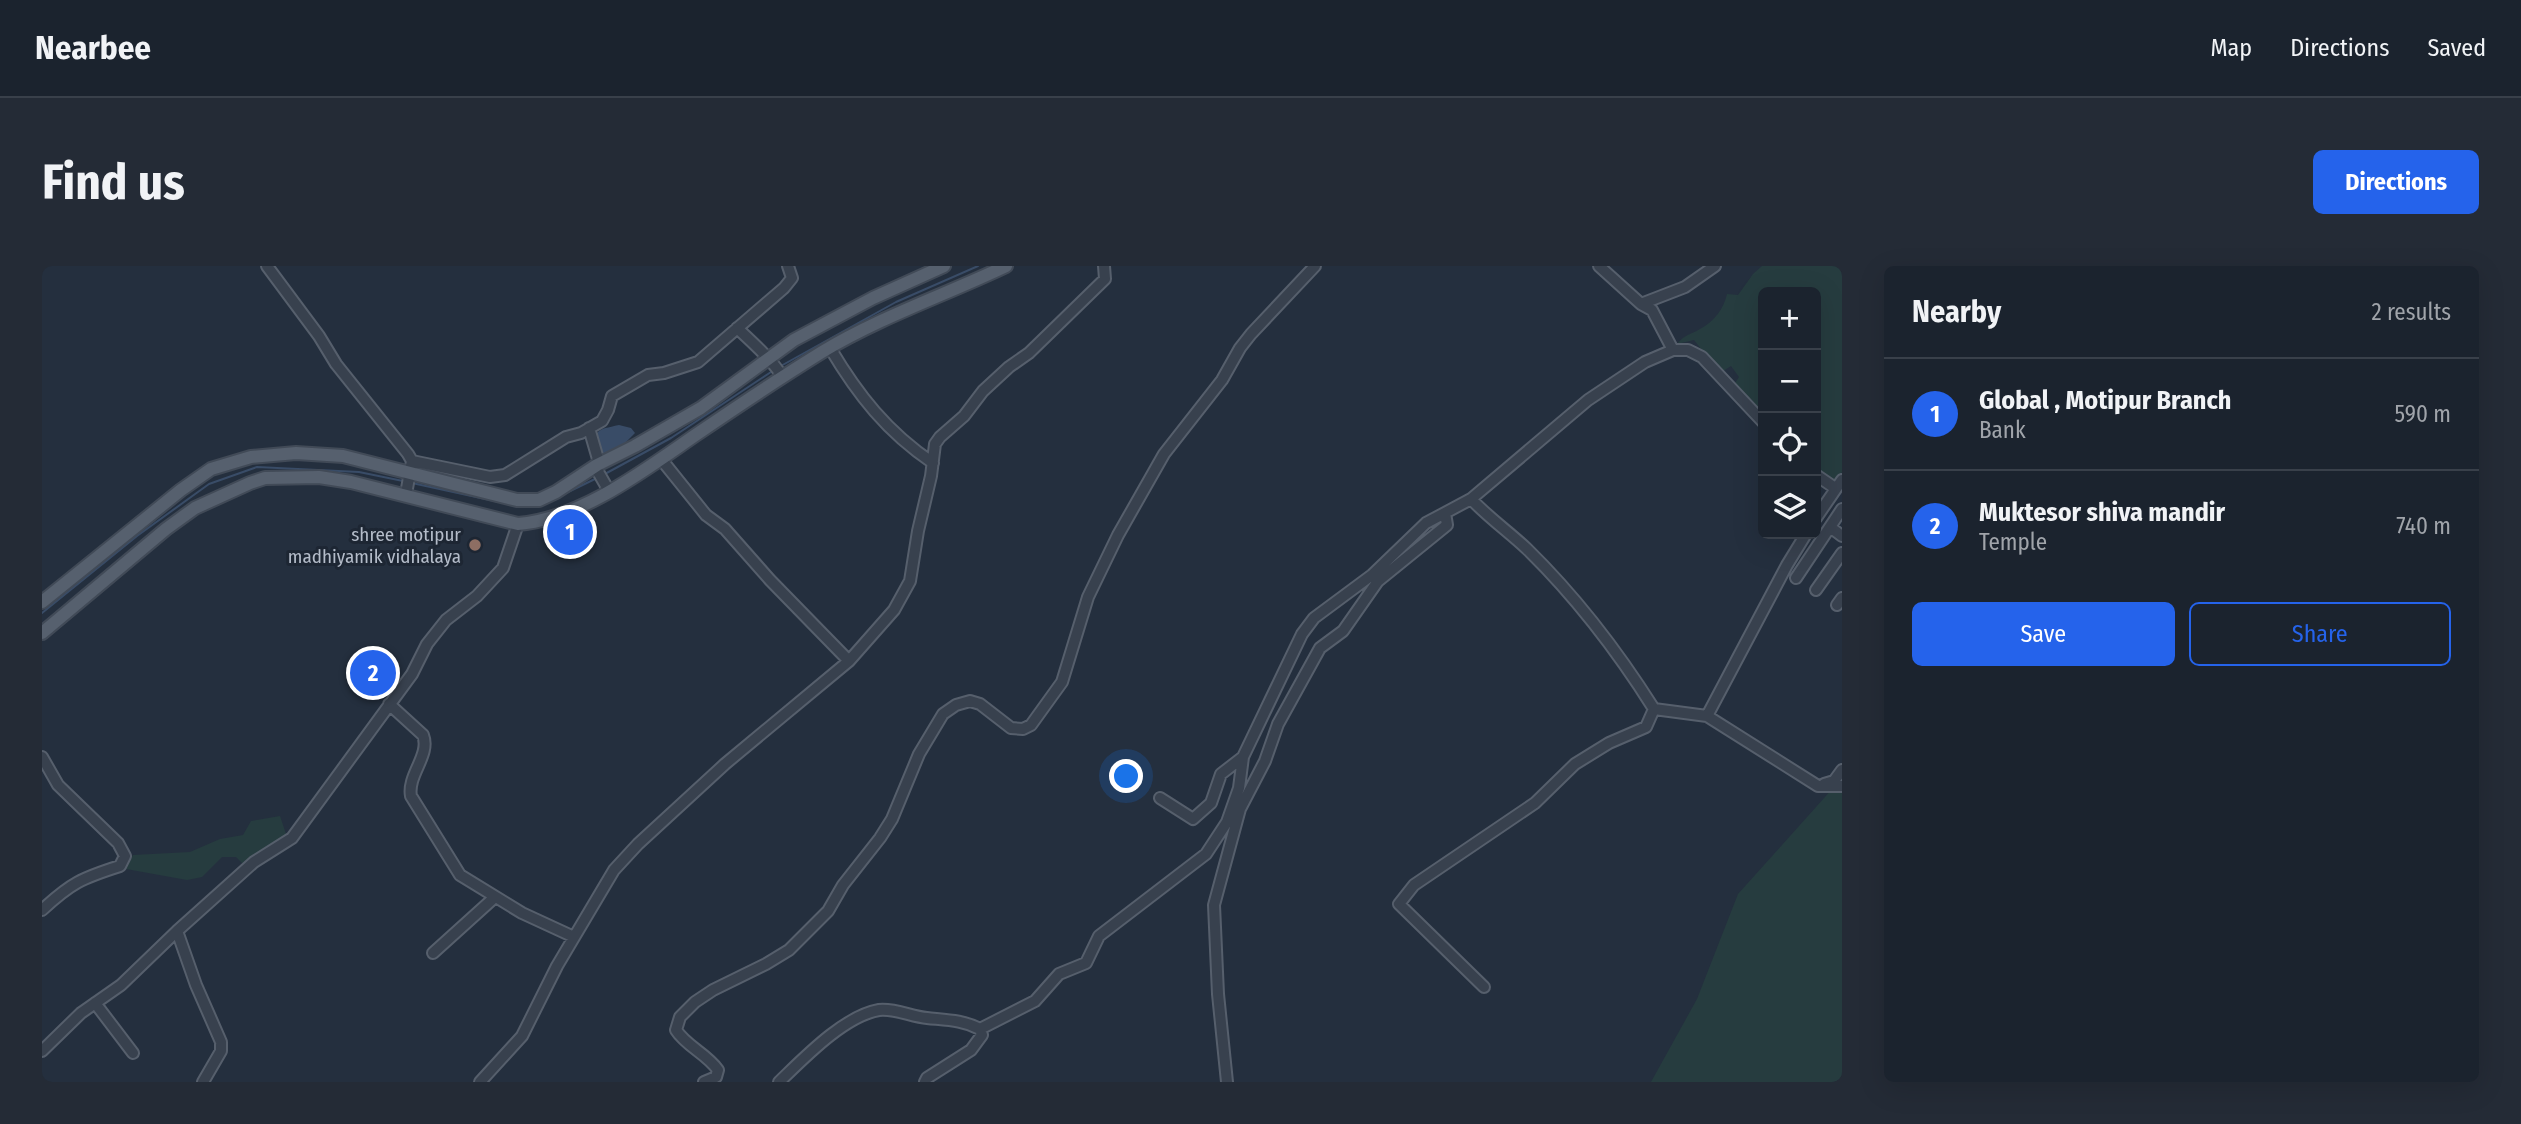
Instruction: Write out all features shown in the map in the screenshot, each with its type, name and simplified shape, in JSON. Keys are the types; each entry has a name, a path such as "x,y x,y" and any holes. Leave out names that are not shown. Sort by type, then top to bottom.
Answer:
{"main road":[{"path":"42,633 166,528 195,509 250,482 265,478 319,477 351,482 409,479 517,500 539,500 701,408 794,341 833,318 944,266"},
{"path":"42,602 211,469 251,457 296,453 343,456 409,479 518,524 538,523 572,510 607,487 661,459 830,348 876,324 1006,266"}],"street":[{"path":"267,266 319,336 409,479 505,475 566,437 589,428 601,421 612,396 648,375 698,362 784,288 792,278 788,266"},
{"path":"480,1082 523,1036 539,1000 614,870 638,844 752,740 849,661 894,610 910,581 935,444 940,436 964,416 983,391 1029,353 1089,296 1105,279 1104,266"},
{"path":"704,1082 716,1077 718,1070 700,1051 679,1035 676,1026 680,1017 695,1002 713,990 789,950 828,911 843,885 892,819 919,754 943,714 956,705 970,701 980,705 1011,728 1023,729 1031,725 1066,673 1084,606 1118,535 1157,466 1202,402 1222,380 1251,334 1315,266"},
{"path":"1599,266 1641,304 1652,310 1673,350"},
{"path":"1641,304 1685,287 1715,266"},
{"path":"737,328 770,359 783,377"},
{"path":"830,348 873,412 895,434 933,463"},
{"path":"779,1082 824,1041 866,1013 881,1010 897,1012 951,1020 980,1029 1035,1001 1059,974 1086,963 1099,936 1206,854 1227,822 1239,788 1243,757 1301,634 1314,618 1372,575 1426,523 1471,499 1588,400 1645,362 1673,350 1688,350 1702,357 1758,417"},
{"path":"589,428 597,468 607,487"},
{"path":"661,459 706,515 725,529 770,580 849,661"},
{"path":"1819,476 1839,484 1821,511"},
{"path":"1471,499 1527,549 1587,615 1654,709 1707,716 1818,786 1842,786"},
{"path":"1796,578 1842,509"},
{"path":"1227,1082 1217,994 1214,905 1240,808 1265,761 1278,724 1321,648 1343,631 1378,581 1447,525 1445,513"},
{"path":"42,1051 81,1013 121,985 254,862 292,838 412,674 427,644 446,620 477,596 503,568 518,524"},
{"path":"1830,527 1842,536"},
{"path":"1707,716 1803,539"},
{"path":"1816,590 1842,553"},
{"path":"389,704 415,725 425,740 410,785 411,796 460,875 538,921 574,937"},
{"path":"1484,987 1399,904 1414,885 1535,803 1575,764 1609,743 1646,727 1654,709"},
{"path":"42,757 58,785 118,843 125,856 120,866 84,877 65,889 42,910"},
{"path":"1160,798 1194,819 1212,803 1221,774 1243,757"},
{"path":"1818,786 1834,781 1842,770"},
{"path":"433,953 495,897"},
{"path":"177,931 196,985 221,1042 221,1051 203,1082"},
{"path":"95,1003 133,1053"},
{"path":"925,1082 927,1078 971,1051 982,1035 980,1029"}],"green space":[{"path":"1762,266 1842,266 1842,472 1833,486 1821,477 1821,287 1758,287 1758,411 1733,386 1739,377 1731,366 1720,373 1694,340 1677,344 1685,336 1710,323 1721,309 1727,294 1738,295"},
{"path":"1842,778 1842,1082 1651,1082 1697,999 1738,894"},
{"path":"280,816 286,834 246,867 236,857 222,857 202,877 187,880 126,869 133,855 190,852 220,839 243,835 251,821"}],"water":[{"path":"619,425 631,428 635,433 620,448 605,454 600,452 596,439 598,432"}],"waterway":[{"path":"779,367 896,302 978,266"},
{"path":"603,475 671,438 771,372"},
{"path":"42,613 137,536 209,484 257,467 359,472 403,481"},
{"path":"562,495 595,479"},
{"path":"412,483 499,502"}],"place":[{"name":"Global , Motipur Branch","path":"570,532"},
{"name":"shree motipur madhiyamik vidhalaya","path":"475,545"},
{"name":"Muktesor shiva mandir","path":"373,673"}]}
